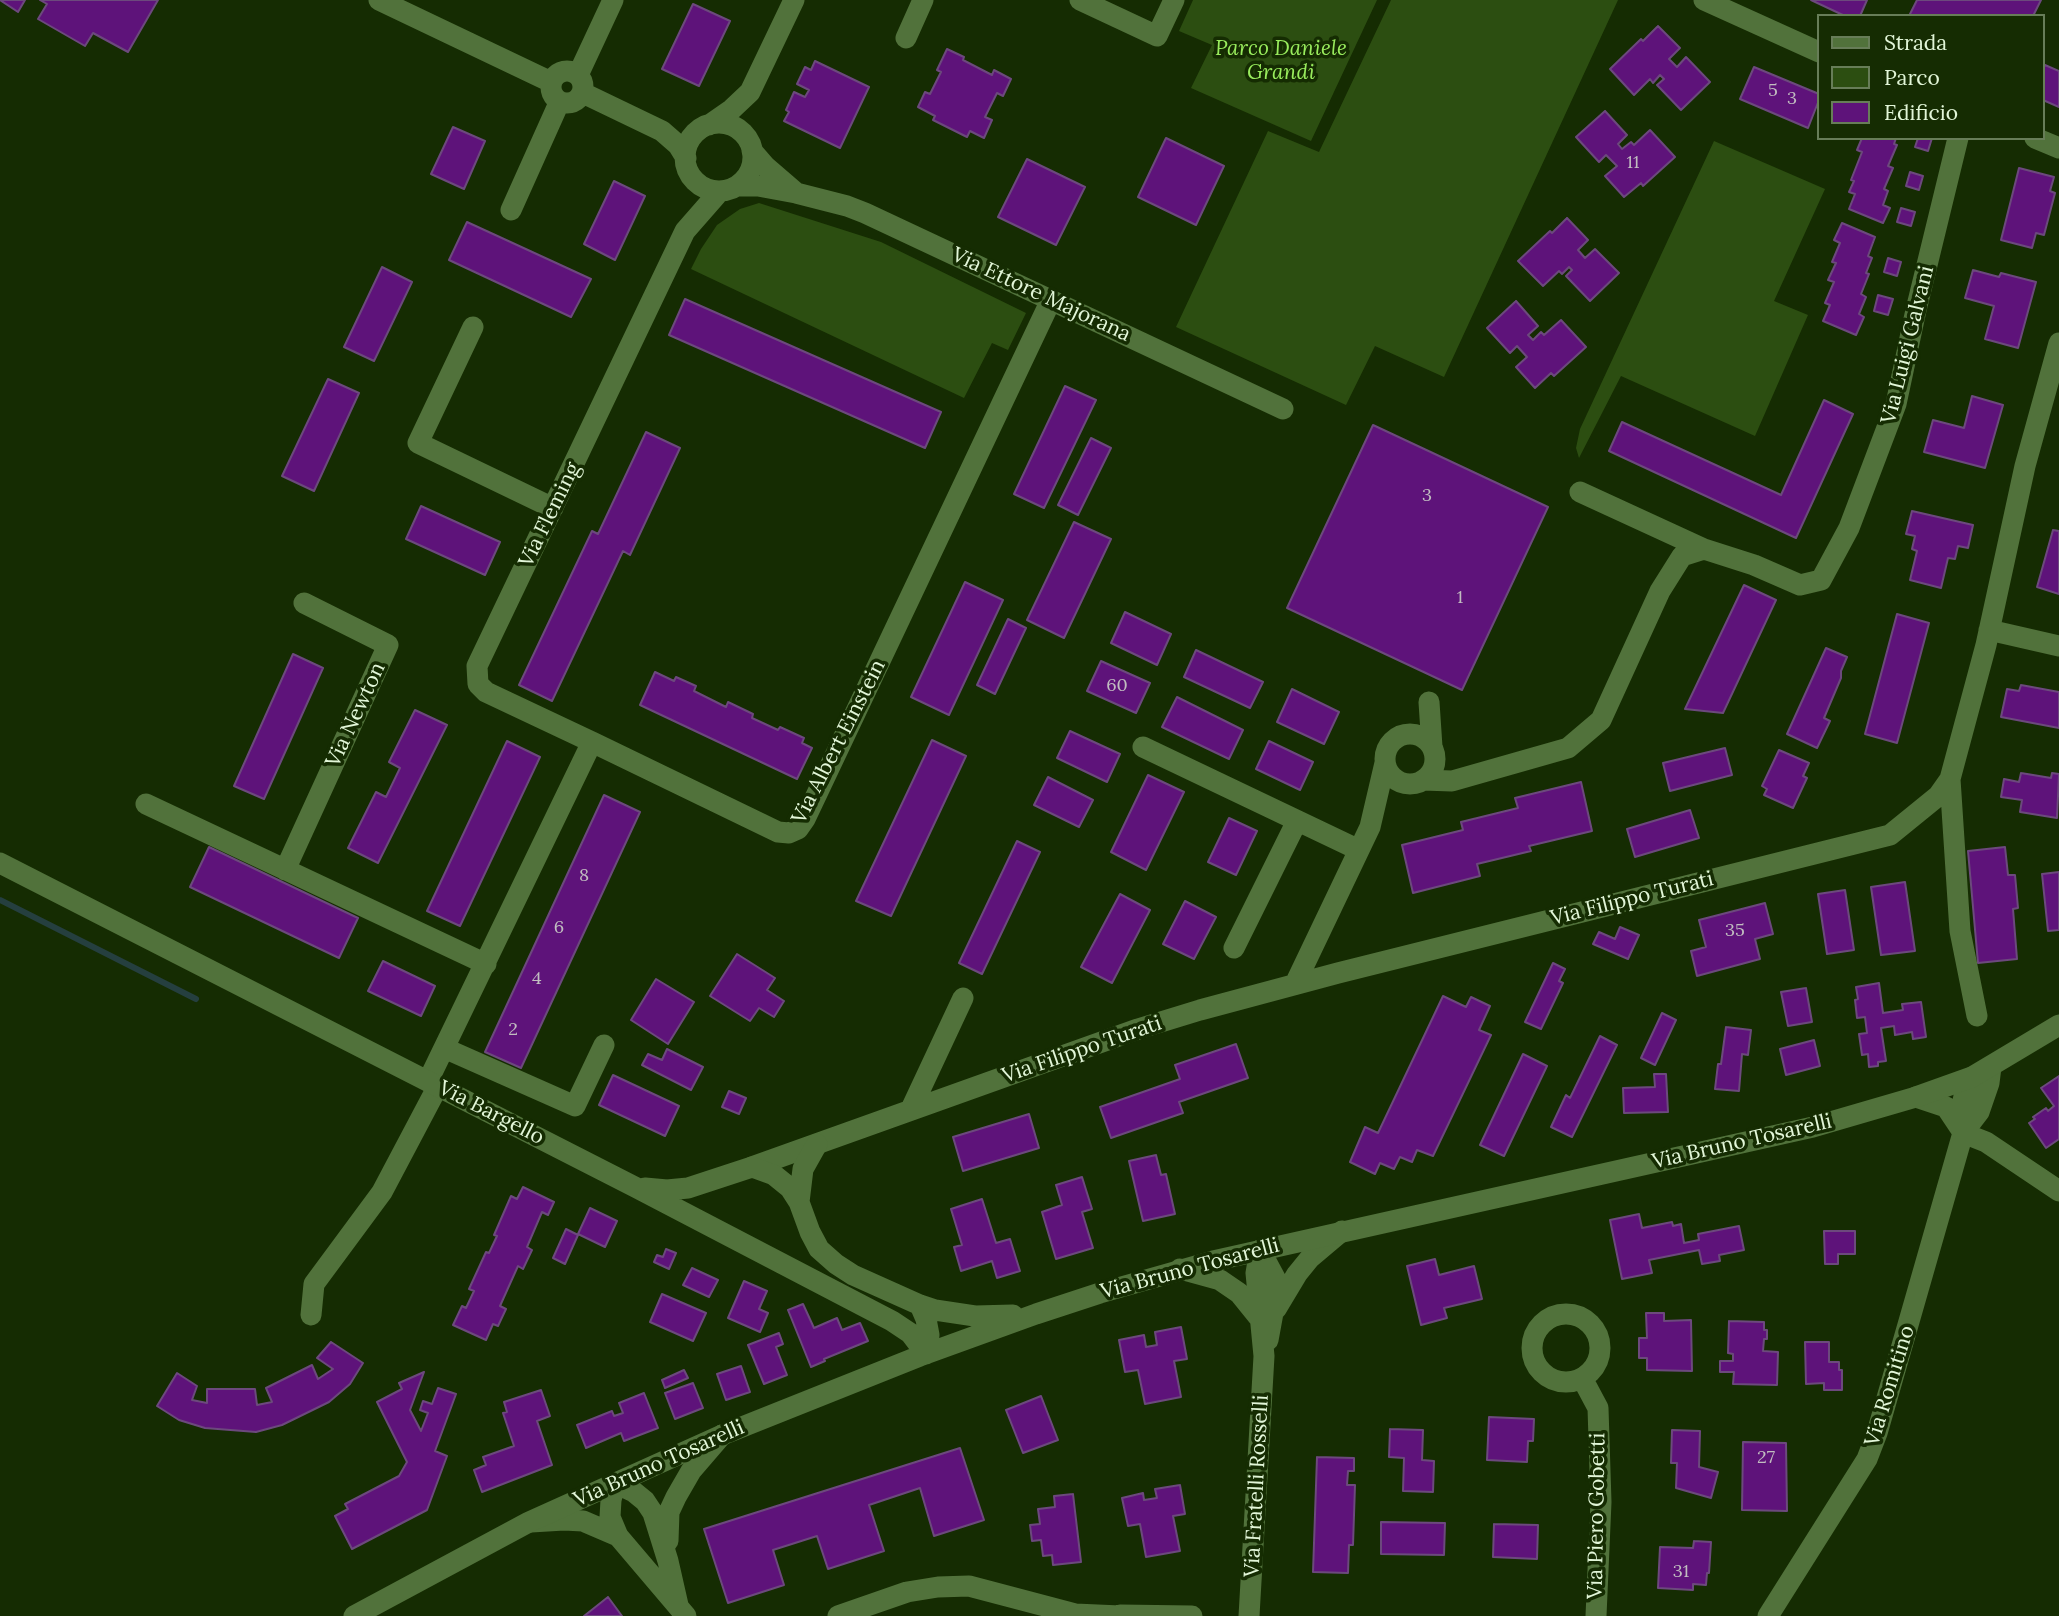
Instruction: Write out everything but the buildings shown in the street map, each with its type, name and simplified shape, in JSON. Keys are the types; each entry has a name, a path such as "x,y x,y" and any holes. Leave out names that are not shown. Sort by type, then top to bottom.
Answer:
{"street":[{"path":"379,0 551,82"},
{"path":"613,0 580,84 573,103 559,103 551,94 551,82 557,73 568,71 580,84 662,131 678,145 688,167 707,189 728,188 751,170 750,92"},
{"path":"688,167 686,151 700,131 732,109 750,92 794,0"},
{"path":"906,38 923,0"},
{"path":"1080,0 1157,36 1174,0"},
{"path":"1707,1 1818,52"},
{"path":"511,211 559,103"},
{"path":"662,131 700,131 716,123 733,126 749,143"},
{"name":"Via Luigi Galvani","path":"1580,492 1704,549 1754,565 1800,585 1821,580 1849,528 1896,404 1958,140"},
{"path":"2040,140 2059,148"},
{"name":"Via Ettore Majorana","path":"749,143 765,166 796,193"},
{"name":"Via Fleming","path":"685,231 688,167"},
{"name":"Via Ettore Majorana","path":"728,188 758,186 796,193 865,213 1283,409"},
{"name":"Via Fleming","path":"592,742 486,692 478,684 477,666 685,231 728,188"},
{"name":"Via Albert Einstein","path":"592,742 778,832 789,833 798,829 811,807 1051,300"},
{"path":"473,327 418,443 554,508"},
{"name":"Via Filippo Turati","path":"1977,1016 1960,931 1950,779 1989,629 2025,466 2059,342"},
{"path":"1385,763 1392,777 1407,783 1452,781 1568,748 1601,720 1660,591 1682,555 1704,549"},
{"name":"Via Newton","path":"285,870 388,645 304,603"},
{"path":"1989,629 2059,646"},
{"path":"1295,984 1370,827 1388,747 1417,720 1429,702 1433,768 1393,799 1370,827"},
{"path":"1400,736 1415,734 1427,741 1433,753 1460,772 1481,772"},
{"path":"311,1315 314,1284 382,1192 433,1084 444,1048 592,742"},
{"path":"1143,747 1359,850"},
{"name":"Via Filippo Turati","path":"635,1187 676,1191 752,1167 1138,1029 1295,984 1890,835 1938,796 1950,779"},
{"path":"146,804 486,964"},
{"path":"1234,948 1297,821"},
{"name":"Via Bargello","path":"0,863 901,1326 926,1354"},
{"path":"911,1110 963,998"},
{"name":"Via Bruno Tosarelli","path":"355,1616 529,1522 722,1435 926,1354 1036,1314 1180,1269 1342,1230 1813,1127 1916,1097 1982,1072 2059,1025"},
{"name":"Via Bargello","path":"444,1048 575,1106 604,1045"},
{"name":"Via Romitino","path":"1768,1616 1867,1459 1877,1433 1963,1133 1979,1112 1989,1083 1982,1072"},
{"path":"1916,1097 1946,1107 1963,1133 1986,1142 2059,1191"},
{"path":"799,1202 803,1169 817,1144"},
{"path":"752,1167 783,1181 799,1202 819,1249 836,1265 853,1275 920,1305 975,1316 1036,1314"},
{"name":"Via Fratelli Rosselli","path":"1267,1316 1303,1266 1342,1230"},
{"name":"Via Fratelli Rosselli","path":"1249,1616 1267,1316 1256,1273 1260,1250"},
{"path":"1180,1269 1220,1280 1267,1316"},
{"path":"920,1305 929,1335 926,1354"},
{"name":"Via Piero Gobetti","path":"1582,1378 1598,1408 1601,1502 1596,1616"},
{"path":"668,1561 669,1512 691,1471 722,1435"},
{"path":"615,1483 645,1501 659,1527 682,1611 618,1536 611,1517 615,1483"},
{"path":"529,1522 583,1521 618,1536"},
{"path":"838,1616 908,1592 969,1586 1075,1614 1192,1616"}],"green space":[{"name":"Parco Daniele Grandi","path":"1193,0 1377,0 1311,141 1191,88 1212,45 1179,31"},
{"path":"1391,0 1618,0 1444,377 1375,346 1346,405 1176,327 1268,131 1319,152"},
{"path":"1714,141 1825,189 1774,301 1808,315 1755,436 1621,376 1579,458 1576,448 1580,429"},
{"path":"759,203 881,242 1026,313 1008,350 992,343 964,398 691,269 717,225 740,209"}],"waterway":[{"path":"0,900 196,999"}]}
